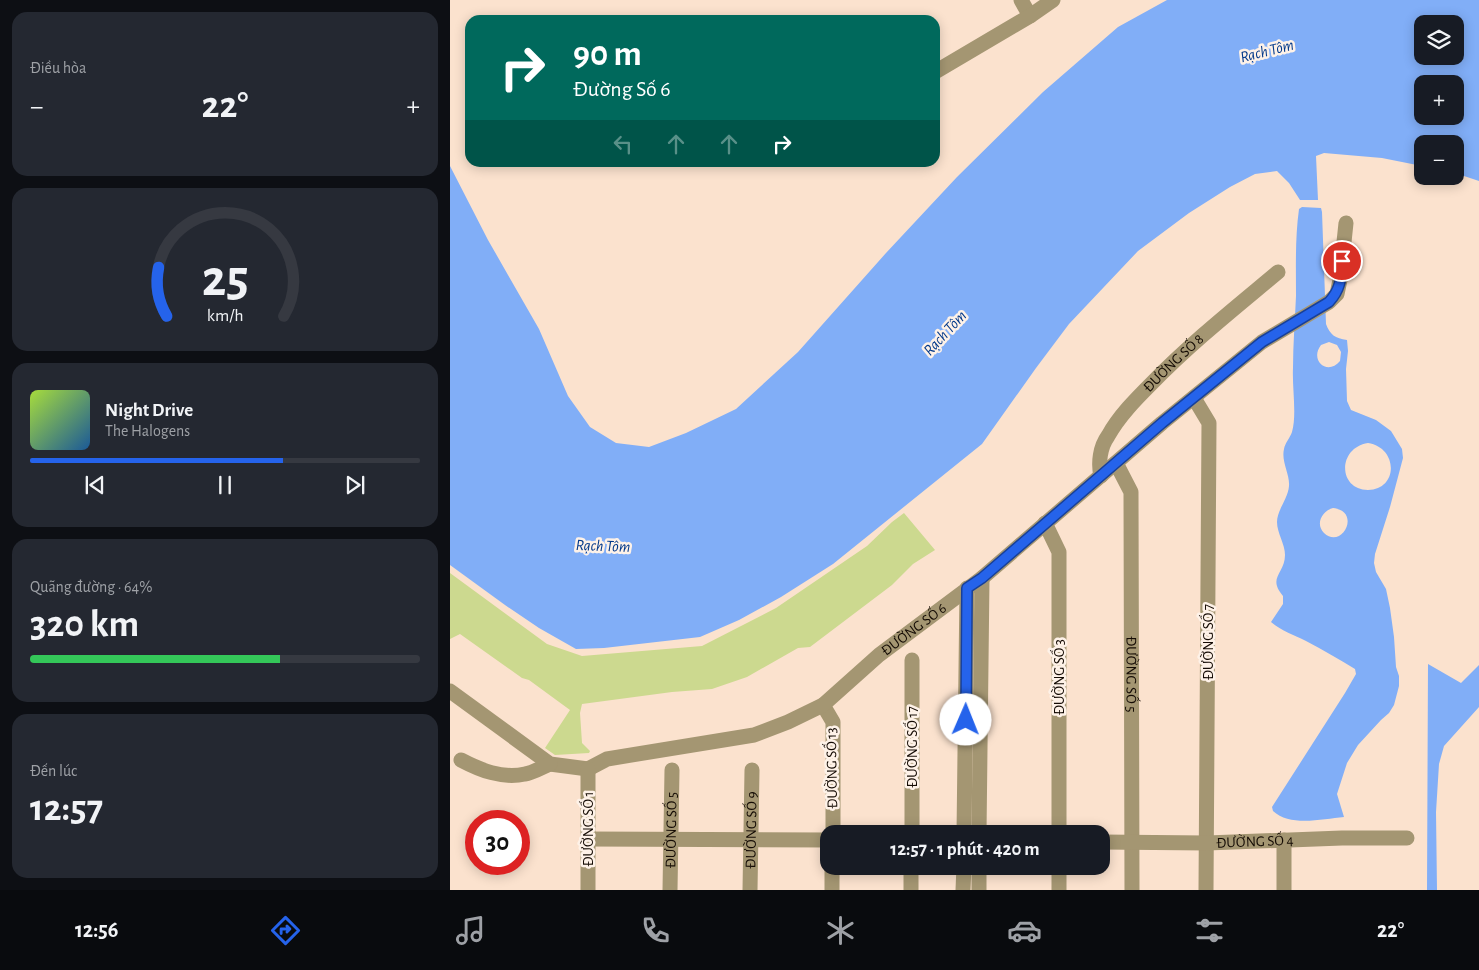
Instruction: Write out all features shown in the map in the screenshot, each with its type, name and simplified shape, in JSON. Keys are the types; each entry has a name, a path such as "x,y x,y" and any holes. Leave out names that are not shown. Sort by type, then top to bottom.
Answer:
{"street":[{"path":"1021,0 1030,16"},
{"path":"940,69 1030,16 1053,0"},
{"name":"ĐƯỜNG SỐ 6","path":"588,769 607,759 754,735 788,722 823,705 879,655 982,578 1116,463 1262,342 1329,302 1337,294 1346,223"},
{"name":"ĐƯỜNG SỐ 8","path":"1101,476 1100,458 1107,436 1138,398 1190,345 1278,272"},
{"name":"ĐƯỜNG SỐ 7","path":"1194,398 1209,423 1206,890"},
{"name":"ĐƯỜNG SỐ 5","path":"1116,463 1131,492 1132,890"},
{"name":"ĐƯỜNG SỐ 3","path":"1045,523 1059,552 1059,825"},
{"path":"980,825 982,578"},
{"path":"964,825 967,588"},
{"name":"ĐƯỜNG SỐ 17","path":"912,660 912,825"},
{"path":"450,691 550,764 588,769"},
{"name":"ĐƯỜNG SỐ 13","path":"823,705 833,722 833,825"},
{"path":"461,760 481,770 504,775 525,774 550,764"},
{"name":"ĐƯỜNG SỐ 1","path":"588,769 588,890"},
{"name":"ĐƯỜNG SỐ 5","path":"670,890 672,770"},
{"name":"ĐƯỜNG SỐ 9","path":"750,890 752,770"},
{"path":"588,838 820,840"},
{"name":"ĐƯỜNG SỐ 4","path":"1110,842 1207,843 1342,838 1407,838"},
{"path":"1284,840 1284,890"},
{"path":"832,875 832,890"},
{"path":"911,875 911,890"},
{"path":"963,890 964,875"},
{"path":"979,875 979,890"},
{"path":"1059,875 1059,890"}],"green space":[{"path":"904,513 935,550 913,564 892,585 810,647 798,648 747,677 712,689 672,692 582,704 580,713 582,743 590,751 589,753 555,755 545,748 570,710 460,634 450,639 450,573 547,644 582,656 702,646 776,608 867,546"}],"water":[{"name":"Rạch Tôm","path":"1167,0 1479,0 1479,181 1464,176 1464,135 1414,135 1414,164 1382,158 1324,153 1316,156 1318,200 1300,200 1289,183 1277,171 1255,174 1230,187 1189,213 1138,251 1069,324 982,444 833,564 781,597 739,620 700,637 604,648 576,649 539,628 450,565 450,166 488,240 539,329 568,396 590,427 616,443 649,447 686,433 736,409 798,352 957,177 1043,92 1118,27"},
{"path":"1302,207 1321,208 1322,212 1326,324 1329,331 1334,335 1347,340 1347,401 1351,410 1376,420 1391,431 1402,449 1403,458 1374,563 1376,572 1386,589 1390,608 1396,667 1399,676 1399,686 1394,705 1389,713 1358,745 1347,763 1337,794 1344,817 1307,821 1280,816 1273,811 1272,807 1356,674 1355,669 1349,665 1271,622 1283,604 1283,596 1278,590 1277,580 1285,555 1278,530 1277,518 1289,486 1283,454 1285,445 1292,432 1294,418 1293,359 1296,242 1299,209","holes":["1329,342 1337,345 1341,352 1340,361 1335,365 1326,367 1322,365 1317,356 1321,345","1368,443 1378,446 1390,460 1389,476 1385,483 1378,488 1368,490 1358,488 1351,483 1347,476 1346,460 1358,446","1333,508 1342,511 1348,522 1346,528 1337,537 1331,537 1324,533 1320,526 1321,518"]},
{"path":"1428,664 1461,683 1479,665 1479,707 1444,746 1439,764 1436,812 1437,890 1427,890"}],"route":[{"path":"966,720 967,588 982,578 1162,423 1262,342 1329,302 1337,294 1342,261"}]}
